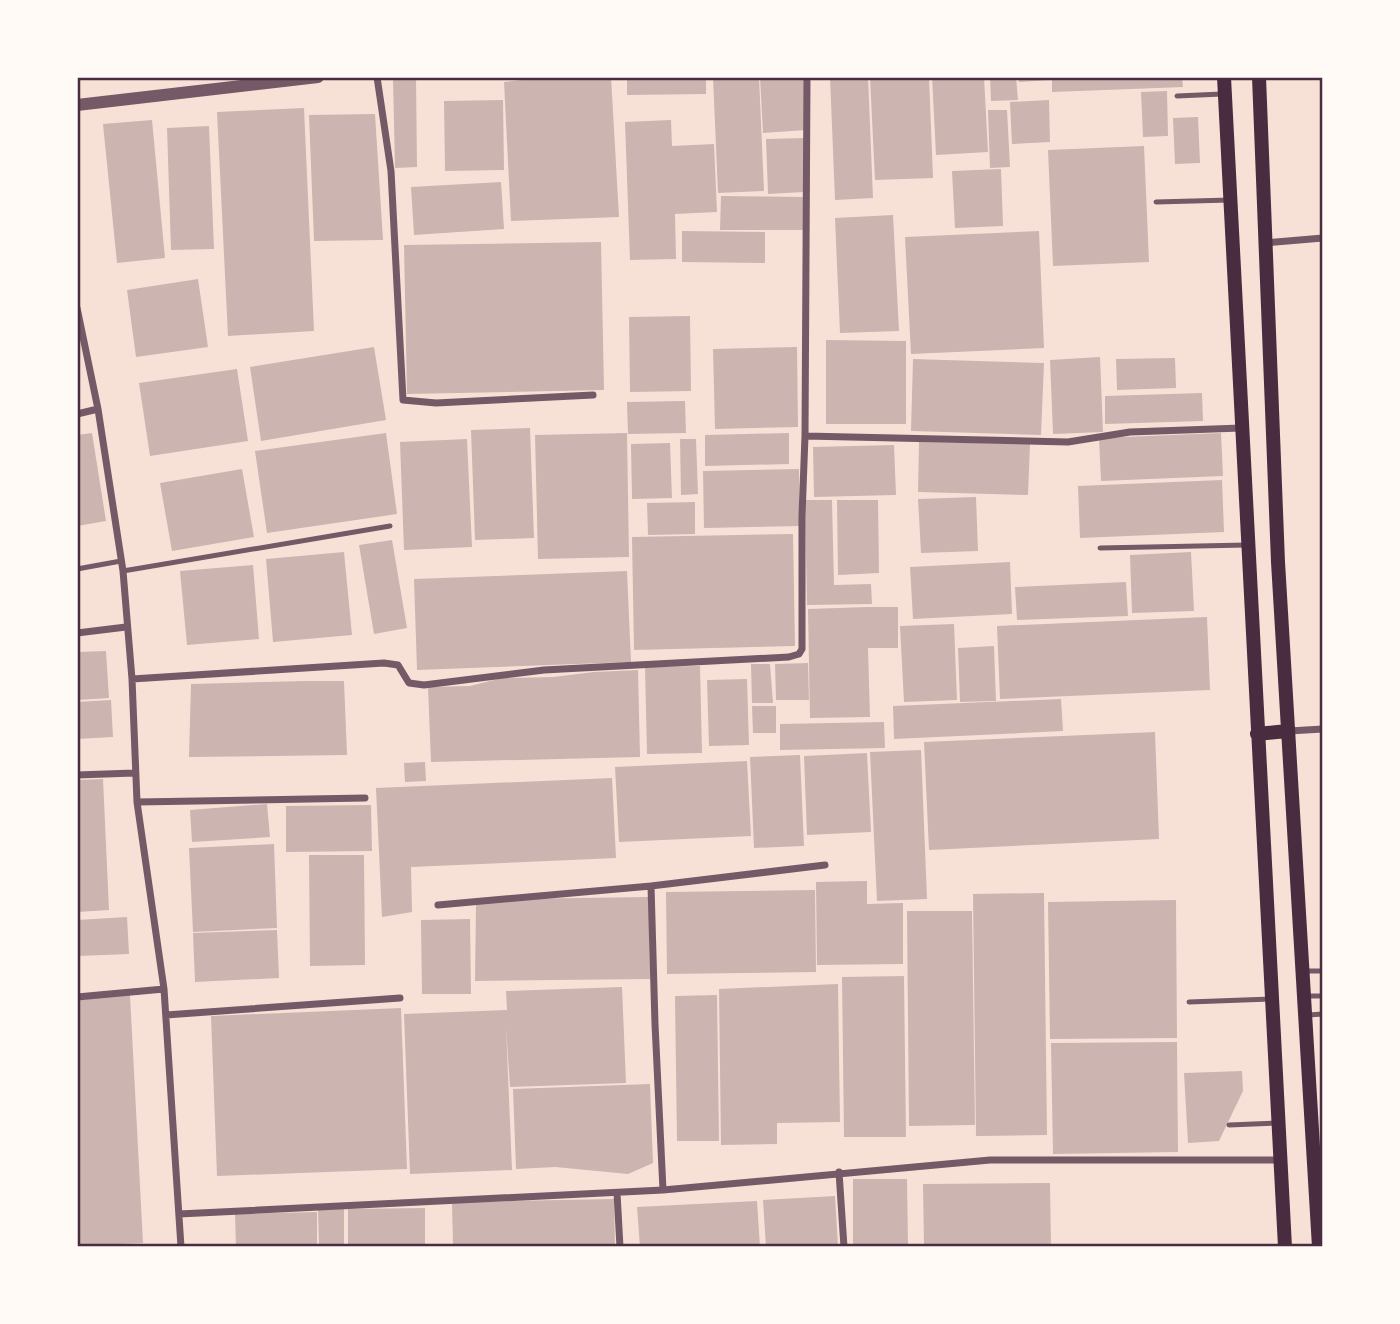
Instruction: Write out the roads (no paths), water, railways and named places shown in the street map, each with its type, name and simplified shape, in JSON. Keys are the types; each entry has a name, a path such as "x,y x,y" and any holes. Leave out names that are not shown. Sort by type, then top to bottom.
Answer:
{"main road":[{"path":"1224,77 1256,734 1285,1247"},
{"path":"1259,77 1271,425 1305,1016 1316,1083 1319,1247"},
{"path":"1256,734 1287,731"}],"street":[{"path":"77,105 247,81 318,77"},
{"path":"377,77 391,171 403,400 436,403 593,395"},
{"path":"132,678 384,663 398,666 409,683 424,685 544,670 789,657 799,654 802,649 805,436 807,77"},
{"path":"1265,243 1323,238"},
{"path":"77,308 98,409 123,571 132,678 134,773 164,989 181,1247"},
{"path":"77,414 98,409"},
{"path":"805,436 1068,442 1130,432 1241,428"},
{"path":"77,633 126,627"},
{"path":"1287,731 1323,729"},
{"path":"77,775 134,773"},
{"path":"137,802 365,798"},
{"path":"438,905 651,886 825,866"},
{"path":"651,886 663,1190"},
{"path":"77,997 164,989"},
{"path":"166,1015 400,998"},
{"path":"179,1214 663,1190 990,1160 1279,1160"},
{"path":"839,1172 844,1247"},
{"path":"617,1193 620,1247"}],"lane":[{"path":"1177,96 1225,94"},
{"path":"1156,202 1230,200"},
{"path":"123,571 390,526"},
{"path":"1100,548 1247,545"},
{"path":"77,569 121,561"},
{"path":"1302,971 1323,971"},
{"path":"1304,997 1323,996"},
{"path":"1189,1002 1271,999"},
{"path":"1305,1016 1323,1014"},
{"path":"1229,1125 1278,1123"}]}
